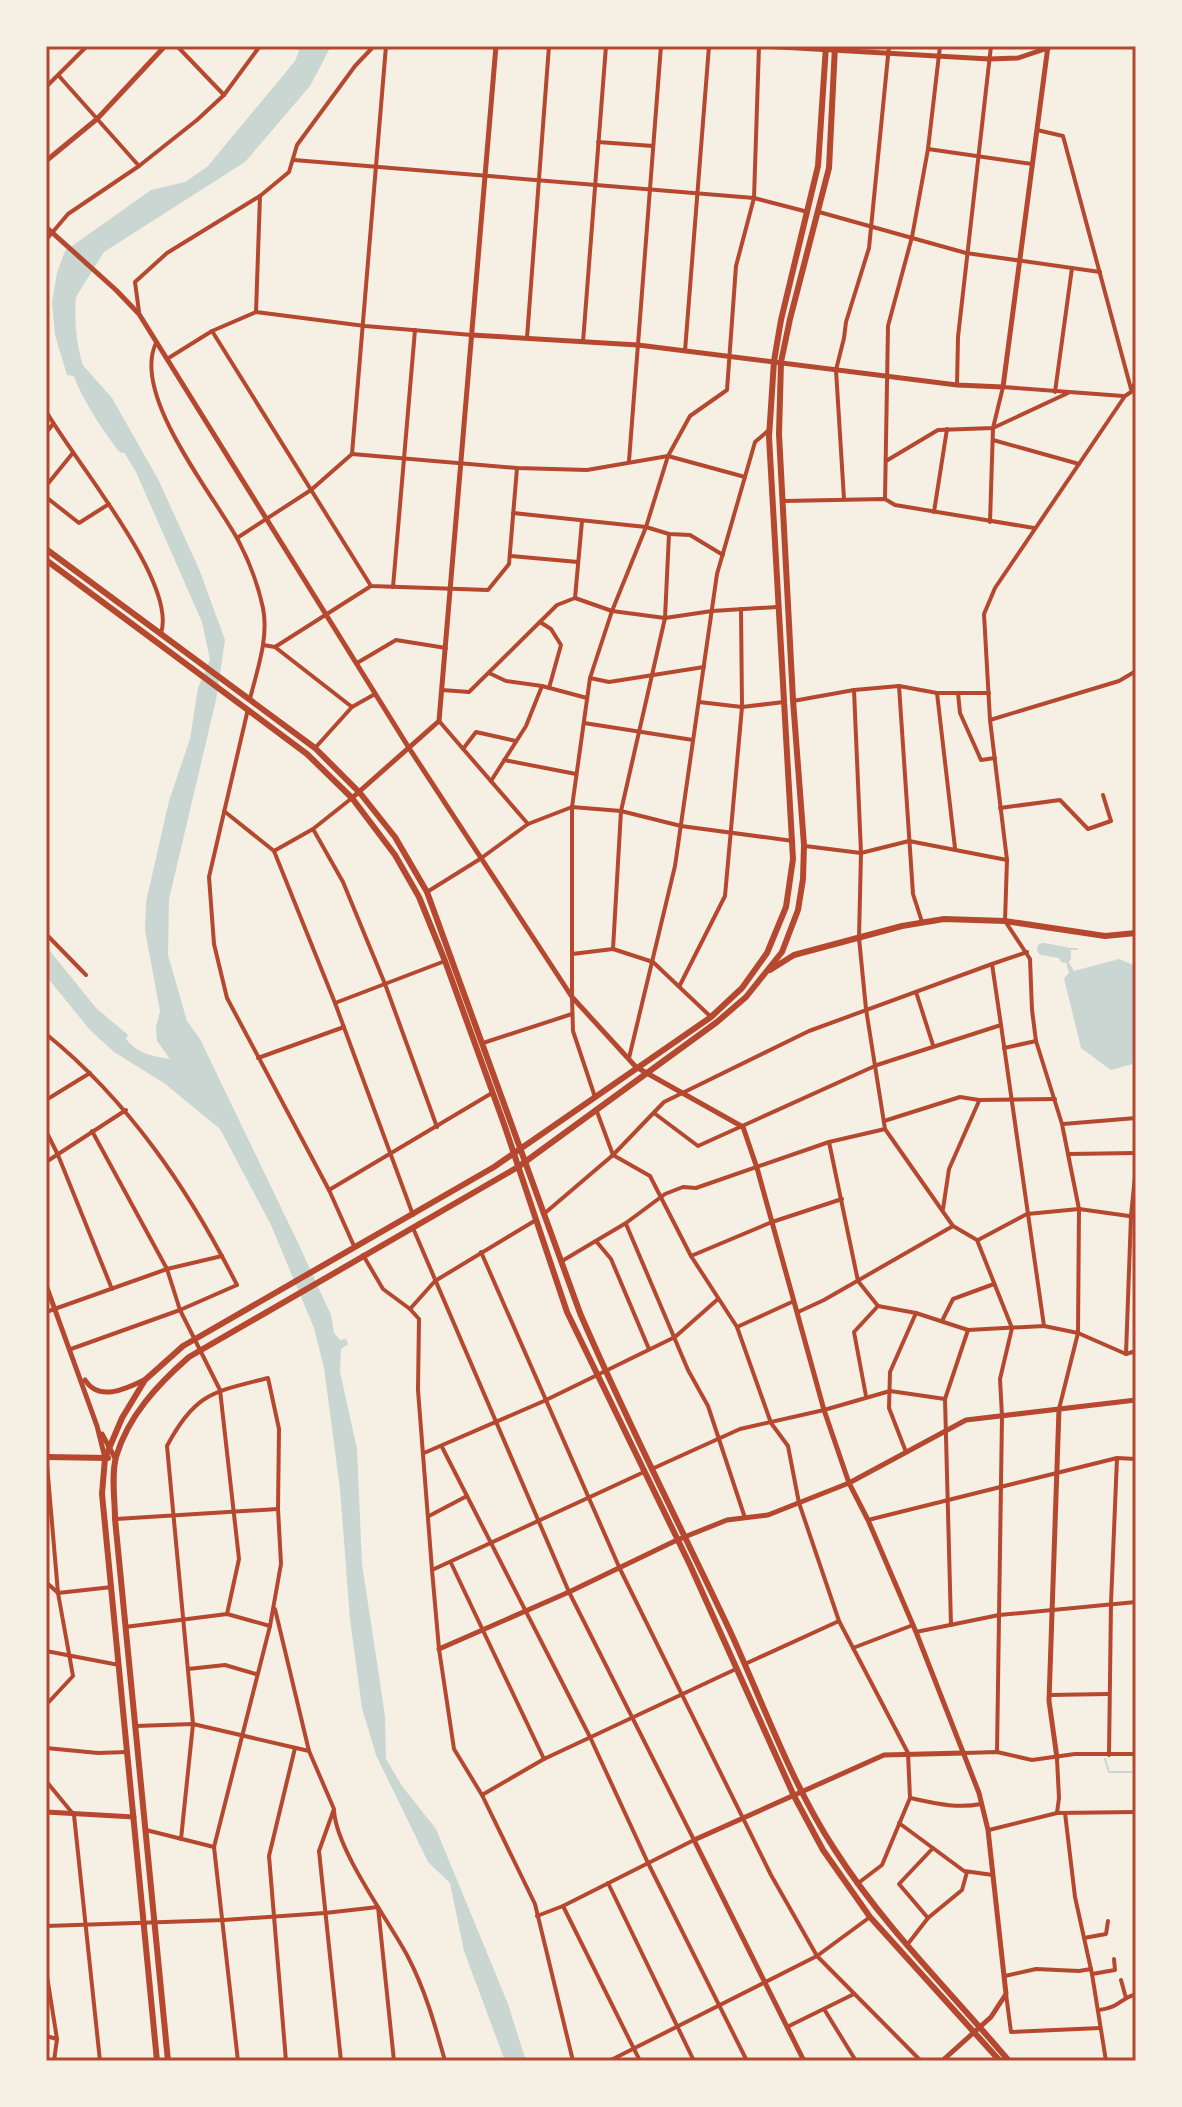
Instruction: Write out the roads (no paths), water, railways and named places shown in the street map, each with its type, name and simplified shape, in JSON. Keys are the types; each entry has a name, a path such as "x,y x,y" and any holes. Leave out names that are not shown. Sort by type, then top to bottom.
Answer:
{"main road":[{"path":"157,2061 102,1494 105,1458 122,1418 145,1380 183,1346 513,1155 711,1017 742,988 758,968 771,943 786,907 792,876 793,841 777,362 829,168 835,48"},
{"path":"168,2061 115,1519 115,1458 126,1433 149,1395 189,1357 518,1167 717,1022 746,997 782,952 798,910 804,845 777,607 769,430 781,320 818,166 826,49"},
{"path":"46,549 315,748 360,793 395,837 427,892 580,1313 745,1664 798,1795 857,1884 978,2029 1000,2061"},
{"path":"46,560 307,754 352,798 395,855 419,897 445,961 567,1312 823,1850 870,1917 1009,2061"},
{"path":"767,972 794,955 922,922 960,917 1105,936 1136,933"},
{"path":"771,943 782,952 794,955"},
{"path":"47,1455 115,1458"}],"street":[{"path":"46,87 87,46"},
{"path":"46,161 97,119 165,46"},
{"path":"177,46 224,95"},
{"path":"46,240 51,230 68,214 139,166 224,95 260,46"},
{"path":"139,314 135,282 167,253 260,196 289,172 297,145 355,66 374,46"},
{"path":"237,538 311,490 352,454 386,46"},
{"path":"274,851 313,829 360,793 439,721 496,46"},
{"path":"527,338 549,46"},
{"path":"583,342 606,46"},
{"path":"629,461 661,46"},
{"path":"685,351 709,46"},
{"path":"595,1097 573,1031 572,1014 572,807 590,678 612,611 646,527 668,456 690,416 727,390 736,266 754,198 760,46 989,59 1018,58 1049,47 1003,387 993,428 990,522"},
{"path":"844,499 836,370 846,322 869,248 889,46"},
{"path":"885,499 888,326 912,237 928,149 940,46"},
{"path":"957,385 966,253 991,46"},
{"path":"59,76 139,166"},
{"path":"1037,130 1063,136 1134,392"},
{"path":"598,142 653,146"},
{"path":"928,149 1032,164"},
{"path":"294,160 698,192 754,198 809,212"},
{"path":"256,312 260,196"},
{"path":"819,212 966,253 1100,272"},
{"path":"51,230 139,314 409,748 572,997 636,1067 743,1127 824,1410 849,1483 916,1632 981,1804 994,1875 1011,2032 1100,2028"},
{"path":"1055,392 1072,268"},
{"path":"167,359 212,331 256,312 365,326 638,345 957,385 1125,396 1134,392"},
{"path":"393,587 415,330"},
{"path":"212,331 371,586"},
{"path":"157,342 150,355 151,377 168,425 237,538 252,568 264,611 263,645 250,699"},
{"path":"1134,392 1136,380"},
{"path":"886,461 938,430 993,428 1068,393"},
{"path":"1057,1813 1057,1758 1050,1695 1051,1610 1059,1409 1078,1333 1079,1209 1062,1124 1036,1041 1030,959 1005,921 1007,860 990,720 984,614 995,588 1125,396"},
{"path":"46,411 131,536 159,599 164,626 161,633"},
{"path":"46,433 53,424"},
{"path":"934,512 947,429"},
{"path":"629,1058 675,866 723,555 755,442 769,430"},
{"path":"993,440 1079,464"},
{"path":"46,486 73,453"},
{"path":"352,454 517,468 587,470 668,456 745,477"},
{"path":"275,647 371,586 488,590 509,564 511,556 517,468"},
{"path":"46,497 79,523 109,504"},
{"path":"784,501 885,499 895,505 1034,528"},
{"path":"513,513 646,527 669,534 690,535 723,555"},
{"path":"575,598 582,521"},
{"path":"613,949 621,811 665,618 669,534"},
{"path":"511,556 578,562"},
{"path":"442,690 469,692 557,605 575,598 612,611 665,618 777,607"},
{"path":"680,985 725,896 742,707 741,609"},
{"path":"540,622 551,629 561,645 549,688"},
{"path":"357,663 396,640 446,648"},
{"path":"263,645 275,647 352,707"},
{"path":"590,678 609,682 704,667"},
{"path":"990,720 1119,681 1136,671"},
{"path":"488,673 506,681 542,686 587,698"},
{"path":"491,781 526,726 542,686"},
{"path":"699,702 742,707 899,686 937,693 989,693"},
{"path":"899,686 913,894 922,922"},
{"path":"854,690 861,853 859,938 866,1009 885,1129 953,1226 977,1240 1012,1328 1000,1379 997,1752"},
{"path":"315,748 352,707 376,693"},
{"path":"937,693 955,848"},
{"path":"958,693 960,713 981,760 995,758"},
{"path":"248,709 209,877 214,944 227,998 329,1190 355,1248"},
{"path":"439,721 528,824"},
{"path":"584,723 693,740"},
{"path":"463,749 476,732 516,741"},
{"path":"504,760 577,774"},
{"path":"1000,808 1060,800 1088,829 1111,821 1103,795"},
{"path":"427,892 528,824 572,807 621,811 681,826 793,841"},
{"path":"224,811 274,851 335,1003 413,1215"},
{"path":"313,829 343,882 385,984 437,1127"},
{"path":"804,845 861,853 909,841 1007,860"},
{"path":"46,934 86,975"},
{"path":"572,954 613,949 653,962 711,1017"},
{"path":"545,1213 613,1155 664,1102 809,1031 1027,952"},
{"path":"335,1003 445,961"},
{"path":"992,964 1044,1326"},
{"path":"916,992 933,1045"},
{"path":"483,1043 572,1014"},
{"path":"654,1113 698,1146 877,1065 1001,1025"},
{"path":"258,1058 344,1027"},
{"path":"46,1034 126,1110 212,1234 237,1285 180,1310 71,1349"},
{"path":"1004,1048 1036,1041"},
{"path":"46,1100 90,1073"},
{"path":"329,1190 492,1093"},
{"path":"884,1121 960,1097 979,1100 1055,1099"},
{"path":"942,1211 949,1169 979,1100"},
{"path":"596,1109 613,1155 650,1176 691,1256 737,1327 771,1423 788,1446 799,1503 839,1621 908,1753 910,1798 882,1865 857,1884"},
{"path":"46,1162 126,1110"},
{"path":"1062,1124 1136,1118"},
{"path":"562,1261 626,1223 665,1194 683,1187 696,1188 829,1142 885,1129"},
{"path":"46,1131 112,1289"},
{"path":"92,1131 167,1269 180,1310 220,1390 239,1559 227,1614"},
{"path":"829,1142 858,1281 878,1306 916,1313 968,1330 1044,1326 1078,1333 1126,1354 1136,1351"},
{"path":"1068,1154 1136,1153"},
{"path":"1126,1354 1136,1166"},
{"path":"691,1256 772,1222 842,1199"},
{"path":"977,1240 1027,1214 1079,1209 1134,1216"},
{"path":"410,1309 435,1281 536,1220"},
{"path":"626,1223 688,1370 708,1406 745,1518"},
{"path":"412,1226 569,1592 804,2061"},
{"path":"798,1312 953,1226"},
{"path":"596,1241 611,1259 649,1349"},
{"path":"481,1252 620,1569 771,1875 817,1956 921,2061"},
{"path":"363,1255 383,1289 419,1319 418,1390 432,1570 439,1649 454,1749 482,1795 535,1904 573,2061"},
{"path":"46,1312 167,1269 222,1256"},
{"path":"942,1321 953,1299 994,1284"},
{"path":"46,1285 77,1366 105,1458"},
{"path":"423,1453 544,1401 675,1337 718,1299"},
{"path":"737,1327 794,1301"},
{"path":"866,1397 854,1332 878,1306"},
{"path":"906,1452 889,1408 890,1372 916,1313"},
{"path":"951,1625 945,1399 968,1330"},
{"path":"77,1366 88,1386 106,1393 124,1391 145,1380"},
{"path":"181,1839 193,1724 167,1446 195,1404 220,1390 268,1378 279,1429 281,1564 270,1626 214,1847 238,2061"},
{"path":"654,1468 740,1429 890,1391 945,1399"},
{"path":"439,1649 620,1569 686,1536 727,1520 768,1515 849,1483 966,1420 1136,1400"},
{"path":"97,1426 115,1458"},
{"path":"442,1447 590,1737 648,1863 747,2061"},
{"path":"46,1705 73,1676 48,1514 47,1455"},
{"path":"1109,1755 1108,1694 1117,1458"},
{"path":"868,1520 1117,1458 1136,1459"},
{"path":"432,1570 644,1472"},
{"path":"429,1516 467,1496"},
{"path":"115,1519 278,1509"},
{"path":"451,1563 544,1759"},
{"path":"46,1582 58,1593 112,1587"},
{"path":"916,1632 999,1615 1136,1602"},
{"path":"274,1607 309,1751 334,1809 336,1827 408,1957 435,2019 445,2061 434,2061"},
{"path":"125,1627 227,1614 270,1626"},
{"path":"745,1664 839,1621"},
{"path":"853,1648 913,1625"},
{"path":"46,1651 119,1665"},
{"path":"188,1669 225,1665 257,1675"},
{"path":"482,1795 544,1759 736,1669"},
{"path":"1050,1695 1108,1694"},
{"path":"136,1726 193,1724 309,1751"},
{"path":"46,1748 98,1753 128,1752"},
{"path":"286,2061 269,1856 295,1748"},
{"path":"537,1916 694,1840 884,1755 997,1752 1032,1760 1075,1754 1136,1754"},
{"path":"46,1781 74,1815 100,2061"},
{"path":"910,1798 968,1807 981,1804"},
{"path":"334,1809 319,1851 341,2061"},
{"path":"46,1812 134,1817"},
{"path":"988,1830 1057,1813 1136,1812"},
{"path":"1065,1813 1075,1897 1092,1971 1106,2061"},
{"path":"899,1823 967,1872 994,1875"},
{"path":"145,1830 214,1847"},
{"path":"928,1918 899,1884 933,1848"},
{"path":"907,1945 928,1918 962,1890 967,1872"},
{"path":"608,1883 694,2061"},
{"path":"563,1906 640,2061"},
{"path":"46,1926 224,1920 378,1907"},
{"path":"378,1907 394,2061"},
{"path":"609,2061 817,1956 870,1917"},
{"path":"1084,1938 1106,1934 1108,1921"},
{"path":"1005,1976 1036,1969 1115,1970 1114,1959"},
{"path":"46,1970 57,2039 54,2061"},
{"path":"1121,1980 1126,1998"},
{"path":"787,2027 854,1994"},
{"path":"944,2060 991,2017 1006,1994"},
{"path":"1098,2010 1115,2008 1136,1994"},
{"path":"824,2009 856,2061"},
{"path":"46,2036 57,2039"}],"waterway":[{"path":"70,295 71,339 80,376 98,411 123,447"},
{"path":"1043,949 1065,953 1065,957"},
{"path":"1060,949 1077,949"},
{"path":"1105,1759 1109,1772 1136,1772"}]}
